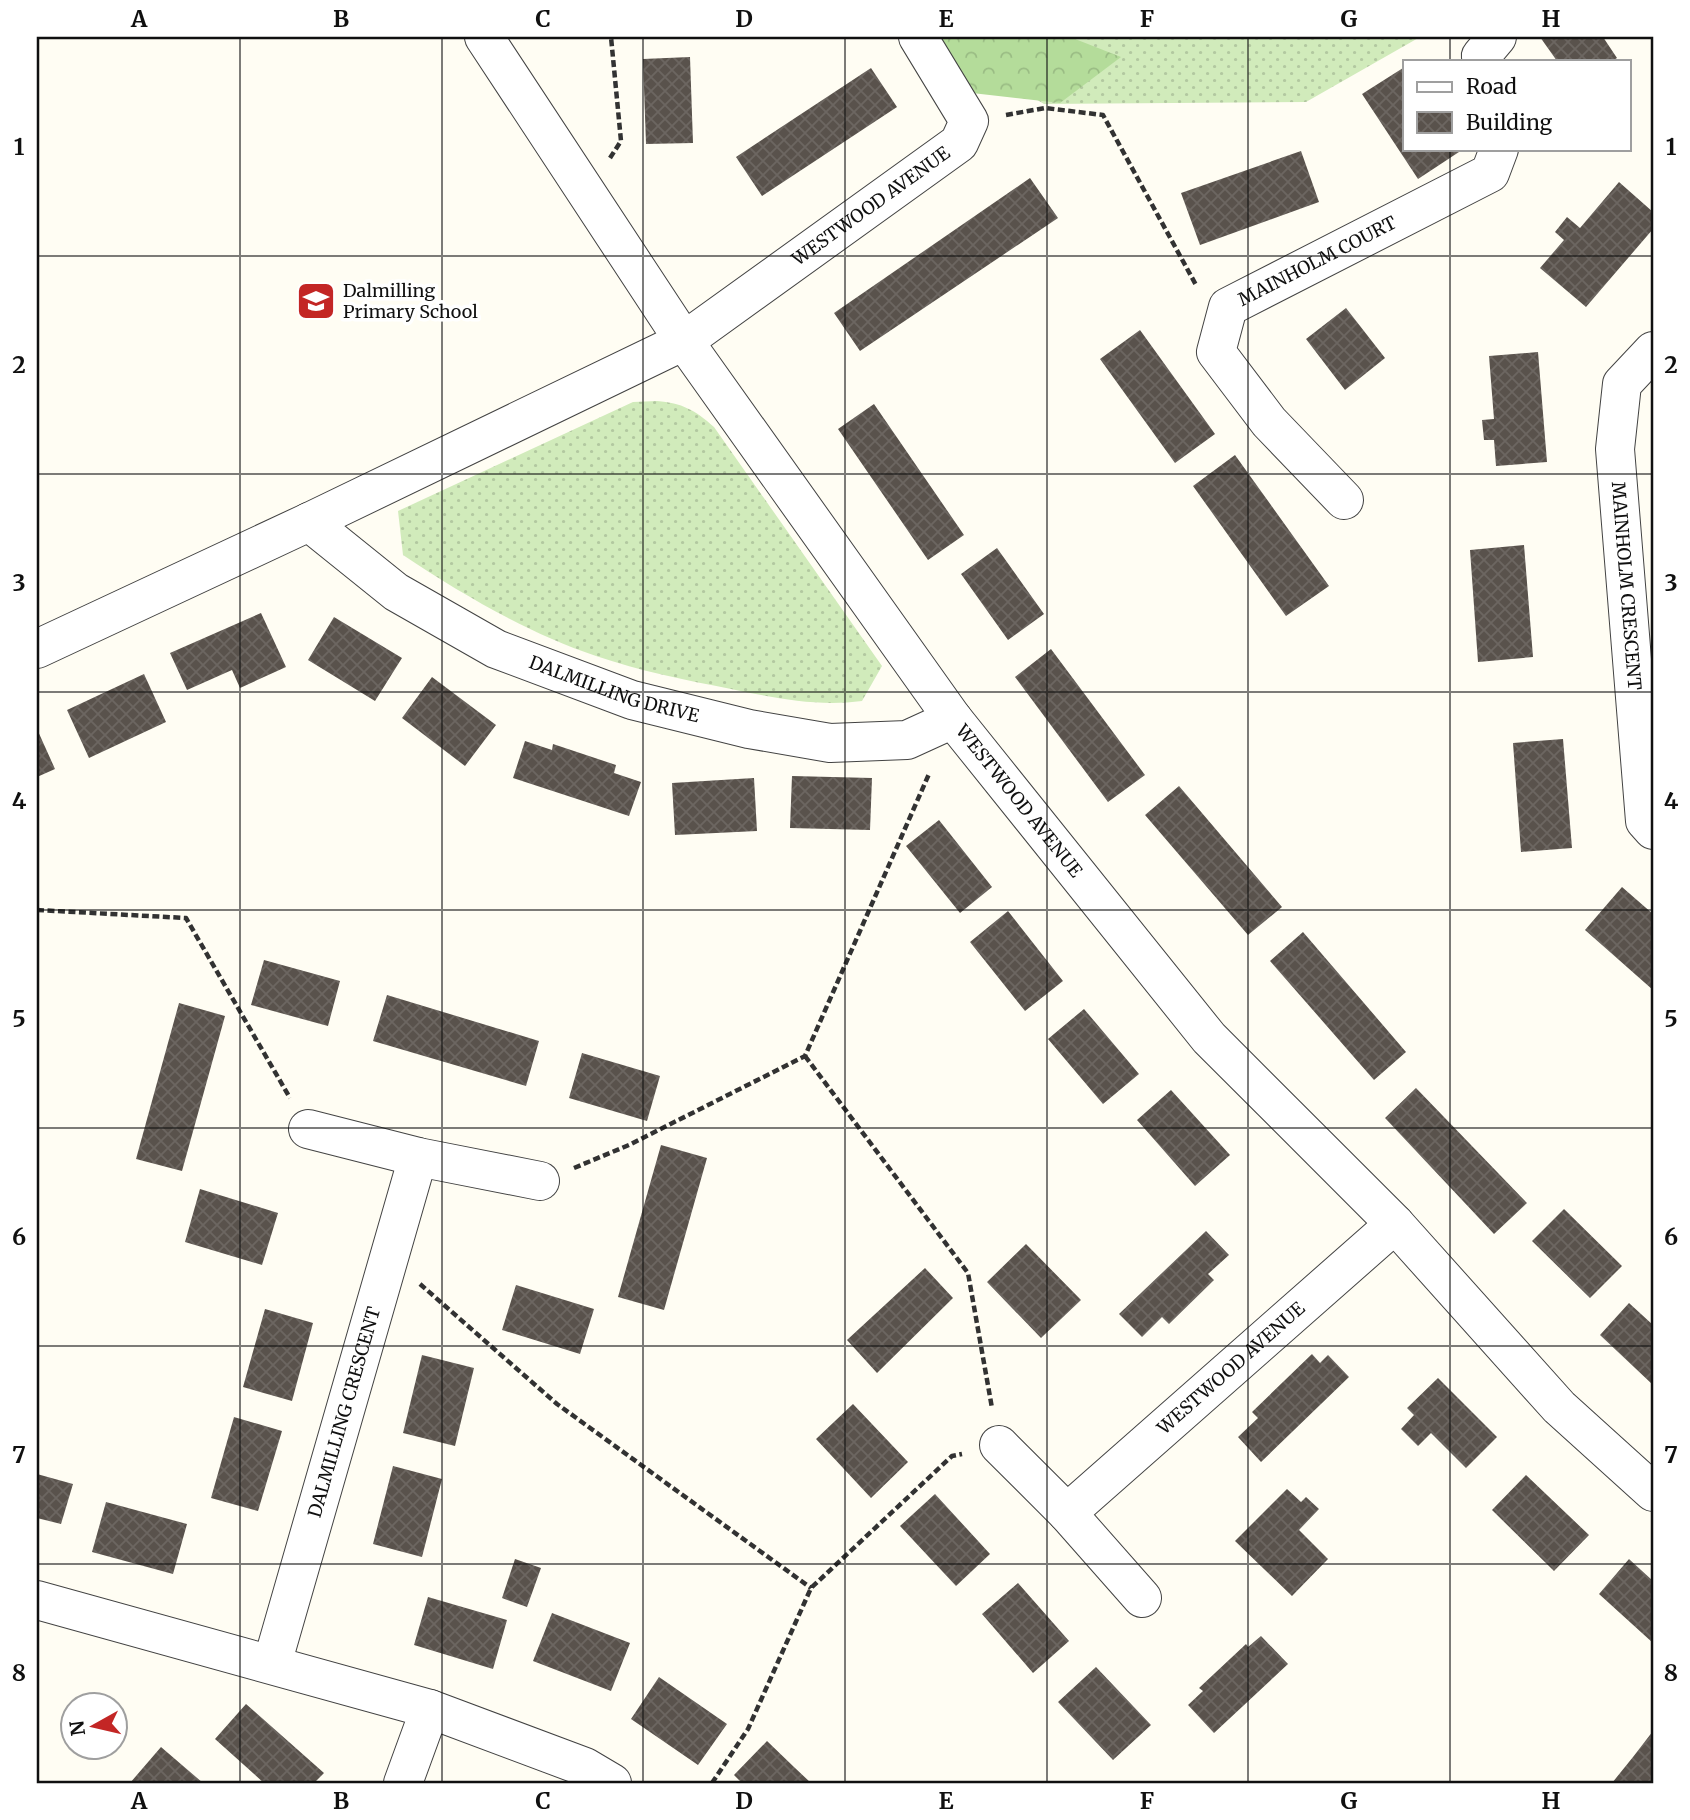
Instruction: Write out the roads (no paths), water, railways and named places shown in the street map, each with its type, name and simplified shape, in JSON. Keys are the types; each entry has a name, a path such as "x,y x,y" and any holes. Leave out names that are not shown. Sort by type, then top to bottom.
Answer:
{"street":[{"name":"WESTWOOD AVENUE","path":"484,37 684,341 953,719 1209,1038 1395,1224 1559,1407 1653,1492"},
{"name":"WESTWOOD AVENUE","path":"684,341 958,143 969,121 918,37"},
{"path":"1483,60 1481,55 1497,37"},
{"name":"MAINHOLM COURT","path":"1344,500 1269,422 1216,352 1228,307 1490,173 1499,150"},
{"path":"37,649 309,523 684,341"},
{"name":"MAINHOLM CRESCENT","path":"1653,351 1622,384 1615,449 1645,821 1653,830"},
{"name":"DALMILLING DRIVE","path":"309,523 396,592 496,649 632,700 749,729 830,743 907,740 953,719"},
{"path":"307,1129 418,1157 540,1181"},
{"name":"DALMILLING CRESCENT","path":"272,1664 418,1157"},
{"name":"WESTWOOD AVENUE","path":"1066,1513 1395,1224"},
{"path":"999,1445 1066,1513 1142,1598"},
{"path":"37,1600 430,1709 585,1767 612,1783"},
{"path":"403,1783 430,1709"}],"place":[{"name":"Dalmilling Primary School","path":"316,301"}]}
